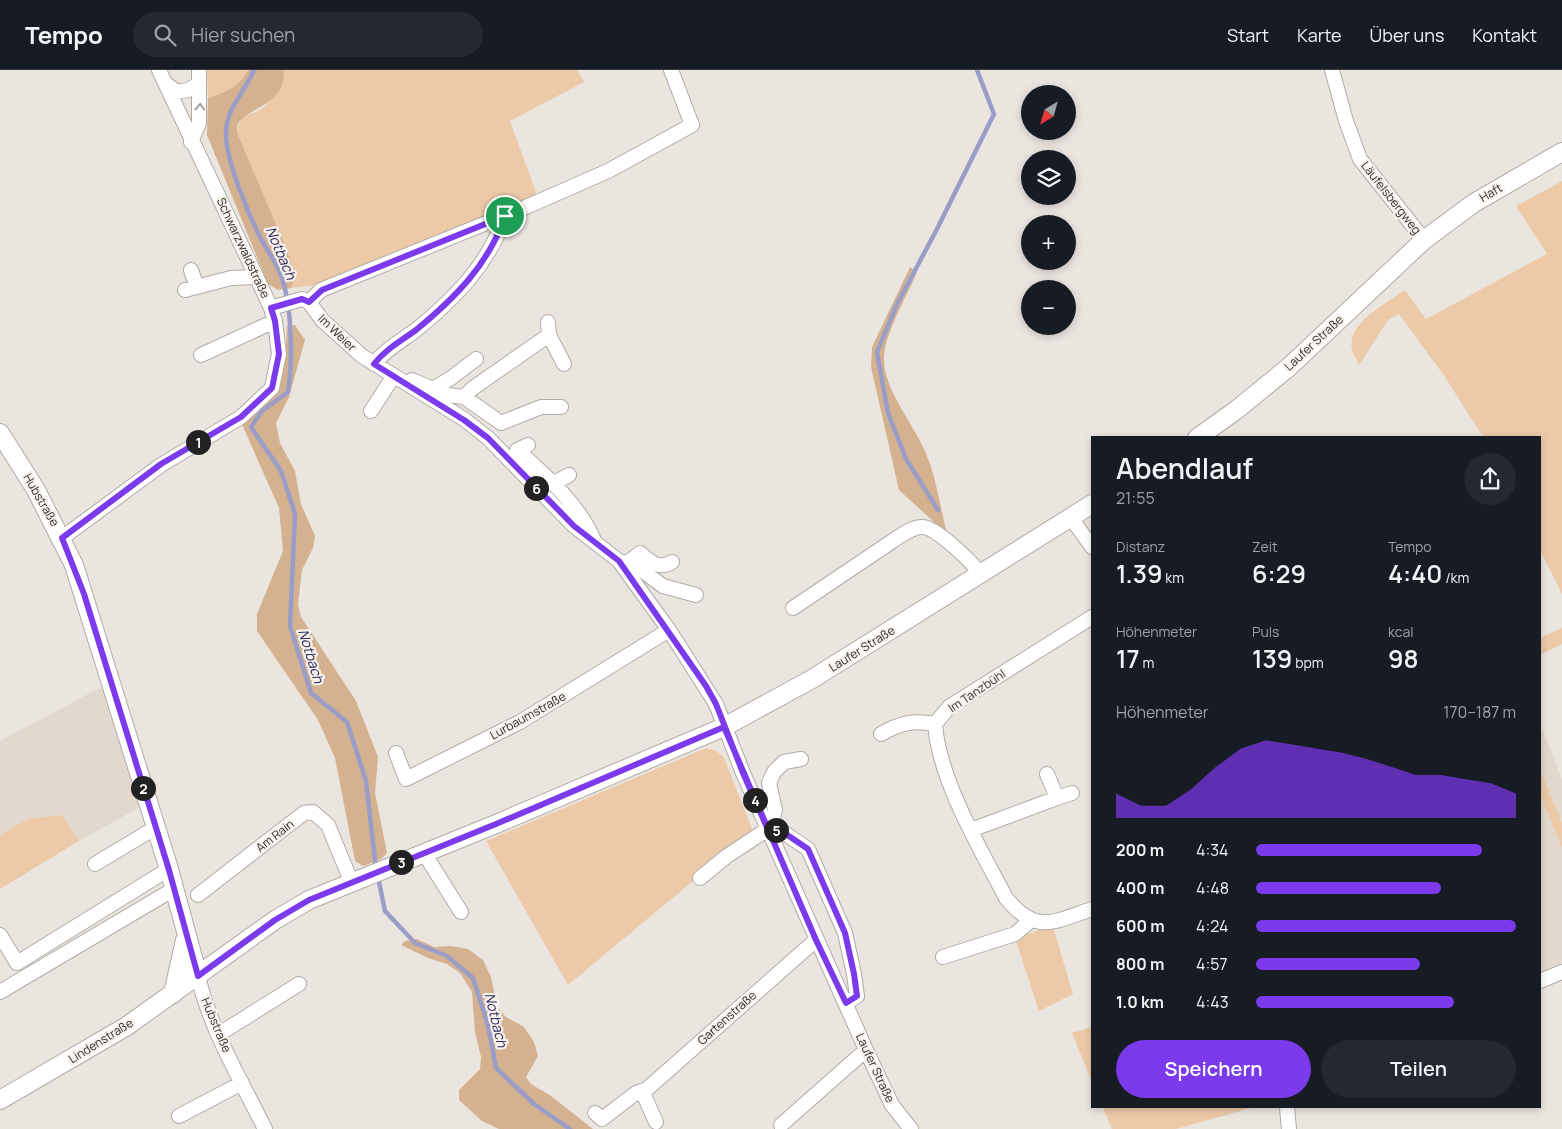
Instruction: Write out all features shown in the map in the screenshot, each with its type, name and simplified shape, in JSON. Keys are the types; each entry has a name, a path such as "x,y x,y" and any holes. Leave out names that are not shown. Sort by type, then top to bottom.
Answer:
{"main road":[{"name":"Haft","path":"1424,240 1474,203 1562,152"},
{"name":"Laufer Straße","path":"1200,436 1235,411 1289,367 1424,240"},
{"name":"Hubstraße","path":"0,433 36,490 62,538 84,594 169,870 198,976"},
{"name":"Laufer Straße","path":"724,727 812,679 1091,505"},
{"name":"Lindenstraße","path":"0,1100 127,1026 275,920 309,900 724,727"},
{"path":"173,994 186,934"}],"street":[{"name":"Schwarzwaldstraße","path":"62,538 161,464 241,417 272,388 279,354 275,311 256,278 159,70"},
{"path":"201,355 275,311 305,301 322,290 505,216 608,171 692,124 671,70"},
{"name":"Läufelsbergweg","path":"1332,70 1346,121 1360,159 1424,240"},
{"path":"165,83 177,92 188,90 199,77"},
{"path":"191,142 199,124 199,77"},
{"path":"371,411 384,371 384,352 431,317 482,266 497,240 505,216"},
{"path":"190,270 191,288 231,278 256,278"},
{"name":"Im Weier","path":"305,301 322,320 384,371 464,420 488,438 574,526 623,562 706,686 724,727"},
{"path":"464,397 549,328 564,364"},
{"path":"432,389 451,378 476,359"},
{"path":"384,371 447,395 464,397 501,423 541,407 561,408"},
{"path":"528,445 517,450 554,483 588,526 596,543"},
{"path":"554,483 569,475"},
{"path":"1071,518 1091,546"},
{"path":"793,608 894,540 922,527 932,530 972,563 981,574"},
{"path":"623,562 640,553 651,563 659,566 672,562"},
{"path":"623,562 636,566 663,586 696,594"},
{"name":"Im Tanzbühl","path":"935,724 949,707 1091,618"},
{"name":"Lurbaumstraße","path":"396,753 406,779 520,722 669,630"},
{"path":"881,734 899,723 918,721 935,724 936,740 956,799 1006,898 1016,911 1030,921 1040,923 1054,921 1091,909"},
{"name":"Laufer Straße","path":"724,727 816,940 866,1050 892,1105 911,1129"},
{"path":"769,831 775,810 768,783 774,772 784,762 800,759"},
{"path":"1047,774 1056,798"},
{"path":"971,830 1072,793"},
{"name":"Am Rain","path":"198,896 304,813 313,812 328,825 358,879"},
{"path":"95,864 155,828"},
{"path":"700,878 727,856 769,831 780,830 808,849 847,942 857,996 846,1003"},
{"path":"424,853 461,912"},
{"path":"0,935 17,963 169,870"},
{"path":"0,992 174,889"},
{"path":"943,957 1015,934 1030,921"},
{"name":"Gartenstraße","path":"595,1113 602,1119 639,1092 816,940"},
{"path":"1541,981 1562,972"},
{"name":"Hubstraße","path":"198,976 219,1034 264,1129"},
{"path":"219,1034 299,984"},
{"path":"781,1125 866,1050"},
{"path":"179,1116 242,1084"},
{"path":"639,1092 656,1122"},
{"path":"1287,1108 1289,1129"}],"shaded area":[{"path":"207,70 248,70 236,85 208,98"},
{"path":"248,70 284,70 283,81 275,96 240,121 237,129 288,253 295,278 291,288 278,290 268,284 207,135 208,98 236,85"},
{"path":"284,70 577,70 584,82 510,121 538,198 521,207 315,285 291,288 295,278 238,135 238,128 243,118 268,103 284,75"},
{"path":"1562,181 1562,594 1541,552 1541,436 1482,436 1445,377 1399,314 1388,320 1359,365 1352,350 1352,340 1355,331 1361,323 1405,290 1426,319 1547,254 1516,206"},
{"path":"910,267 917,272 888,337 884,358 885,369 893,393 928,459 935,480 947,534 899,490 871,367 872,347"},
{"path":"295,325 305,340 289,397 276,423 280,443 295,471 301,504 315,536 313,548 302,570 298,604 301,617 356,701 378,757 375,793 387,853 381,859 363,866 355,861 335,758 318,720 257,631 257,614 283,551 279,508 241,422 278,387 285,365 287,326"},
{"path":"1562,628 1562,644 1541,654 1541,638"},
{"path":"105,685 142,806 79,841 62,815 0,835 0,741"},
{"path":"1541,726 1562,779 1562,963 1541,972"},
{"path":"706,748 717,751 724,758 753,831 568,985 486,841"},
{"path":"1541,771 1562,823 1562,848 1541,796"},
{"path":"62,815 79,841 0,889 0,835 28,819"},
{"path":"1042,929 1054,930 1073,994 1039,1011 1015,938"},
{"path":"417,939 434,947 451,946 468,949 483,960 491,977 497,1007 506,1017 524,1027 534,1042 538,1056 526,1077 531,1084 551,1096 593,1129 499,1129 482,1121 459,1100 459,1090 480,1069 481,1057 475,1032 472,992 460,973 447,964 428,958 401,945 405,941"},
{"path":"1091,1027 1091,1080 1072,1033"},
{"path":"1103,1108 1251,1108 1176,1129 1112,1129"}],"waterway":[{"name":"Notbach","path":"254,70 233,107 227,123 227,143 233,171 244,200 260,237 282,278 290,319 291,365 288,392 262,411 251,427 281,471 295,514 290,626 311,693 347,722 366,781 376,869"},
{"path":"938,510 906,459 888,413 877,352 897,304 937,229 994,114 977,70"},
{"name":"Notbach","path":"378,877 385,911 415,943 447,956 473,978 488,1025 496,1068 534,1104 570,1129"}],"route":[{"path":"505,216 322,290 309,302 302,299 271,308 275,321 279,354 272,388 241,417 161,464 62,538 84,594 169,870 198,976 275,920 309,900 351,881 496,824 724,727 743,773 816,940 846,1003 857,996 852,960 845,933 808,849 780,830 769,832 768,829 743,773 733,750 724,727 716,704 669,630 619,561 574,526 488,438 464,420 374,364 384,352 431,317 482,266 497,240 505,216"}]}
